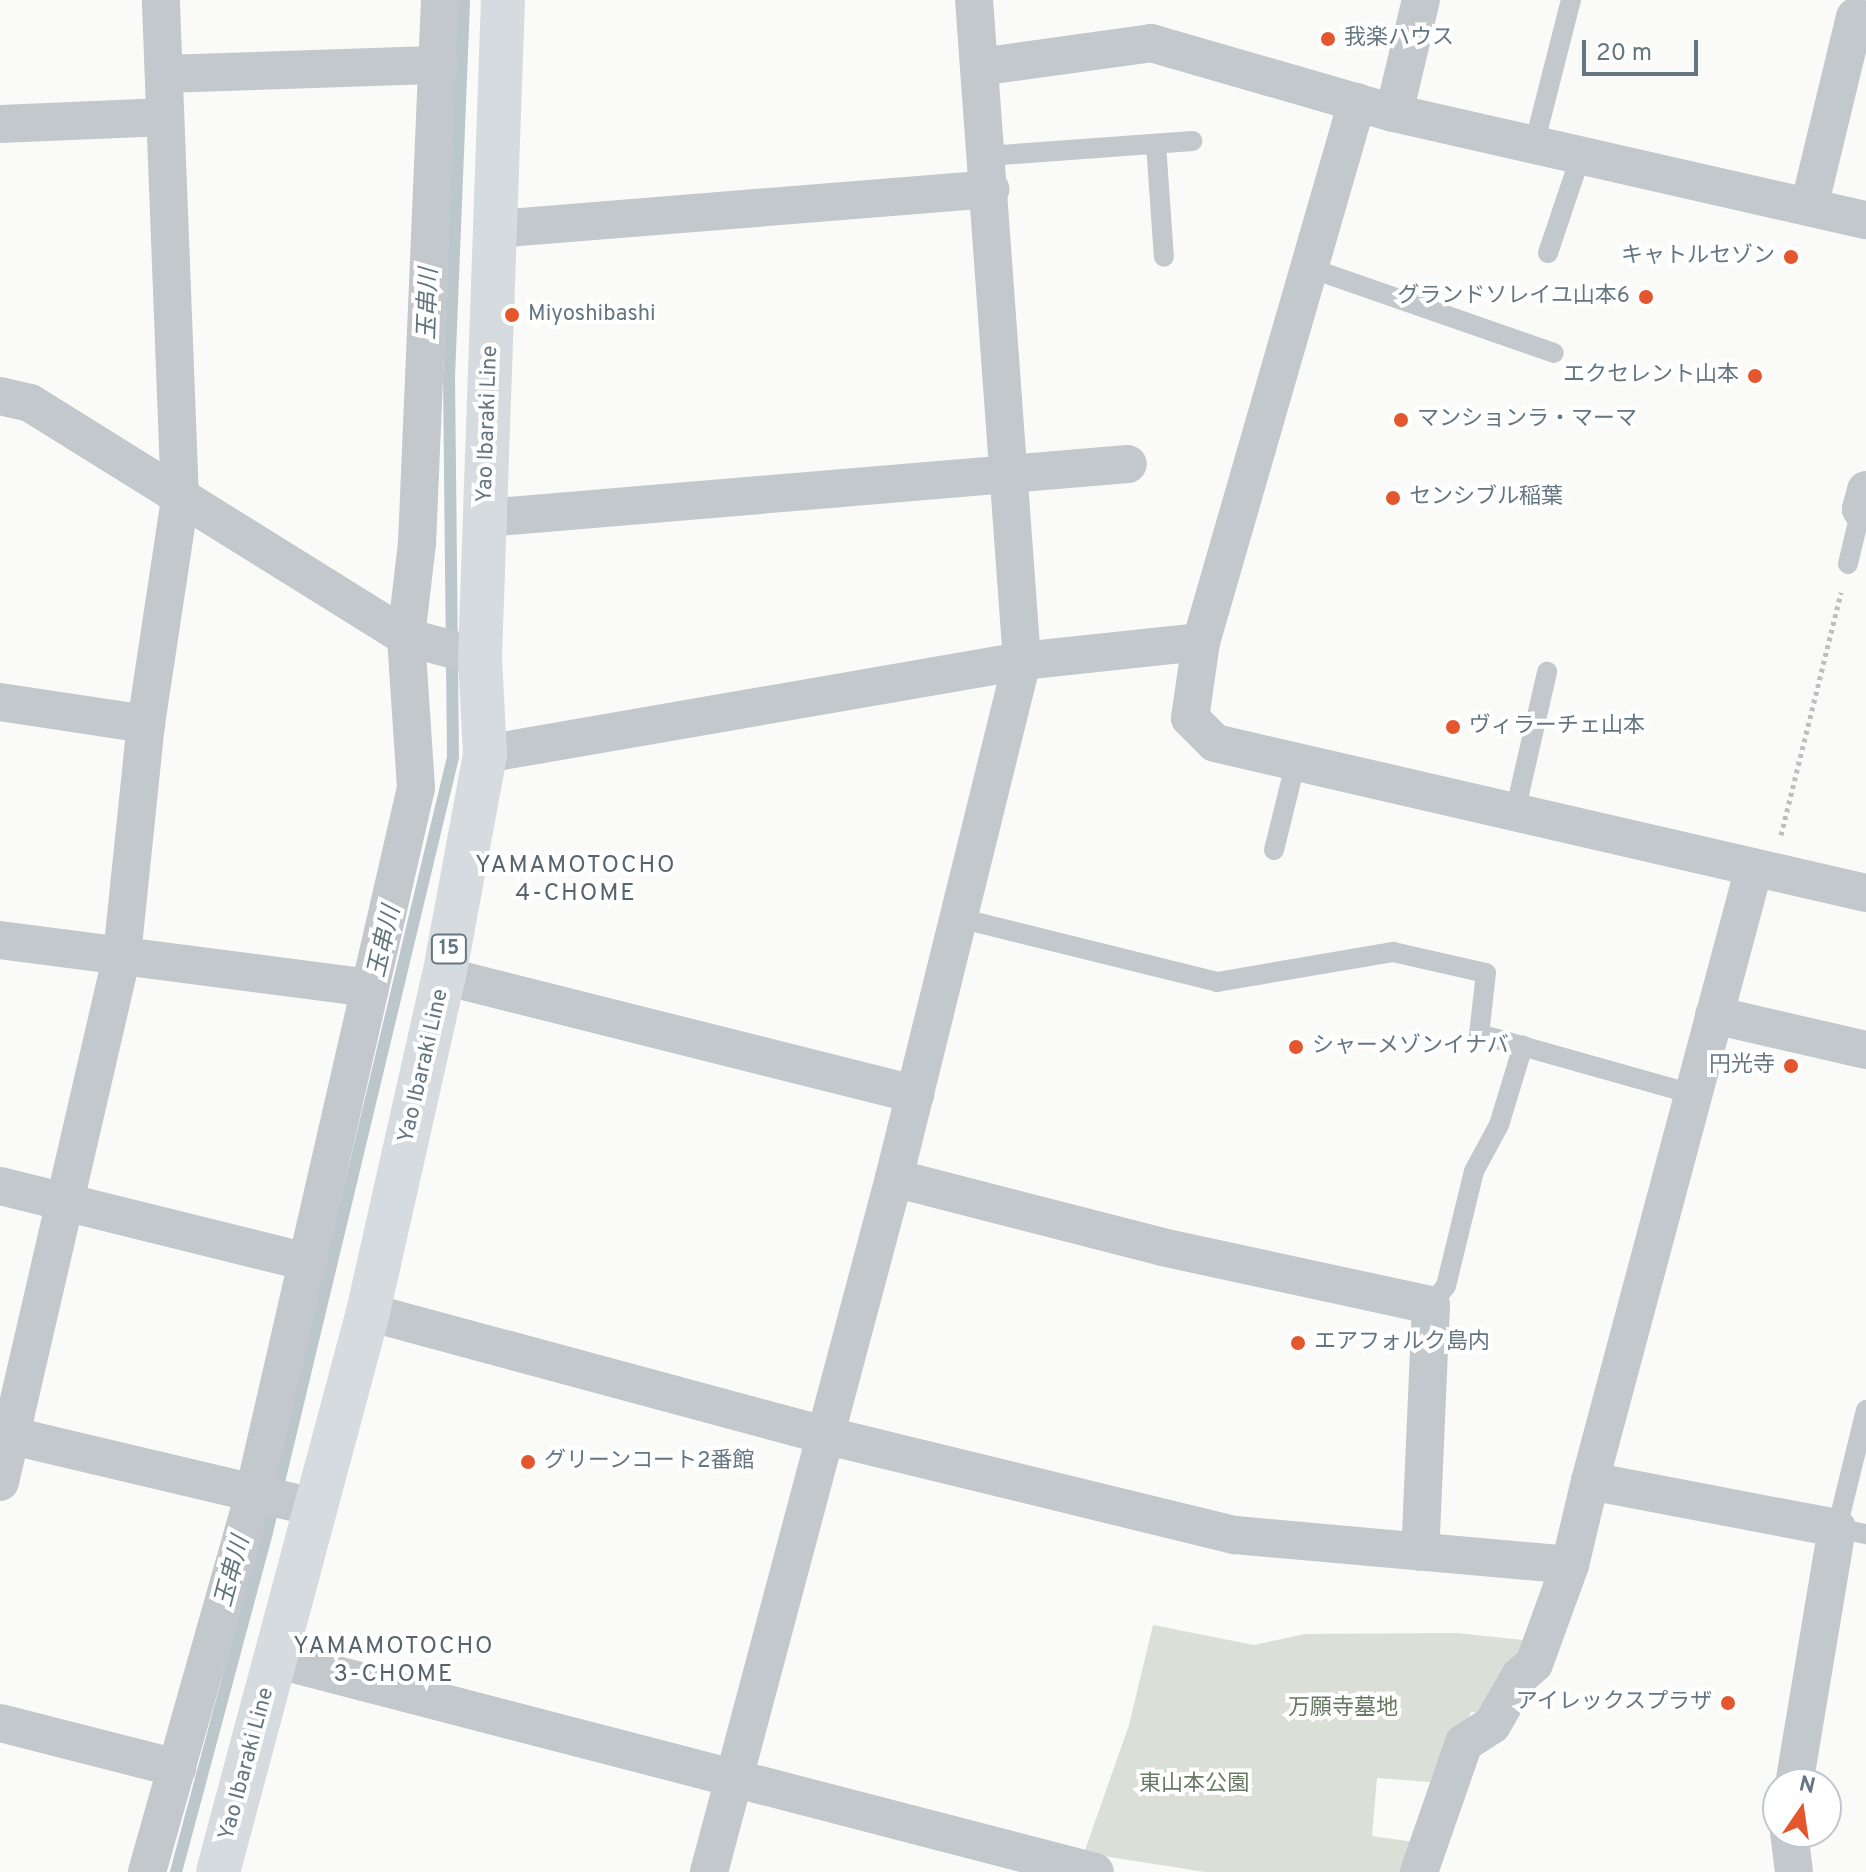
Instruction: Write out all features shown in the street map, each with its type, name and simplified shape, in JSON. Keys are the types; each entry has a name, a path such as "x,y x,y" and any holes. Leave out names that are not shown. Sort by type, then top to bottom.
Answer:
{"main road":[{"name":"Yao Ibaraki Line","path":"218,1872 275,1659 281,1499 368,1312 444,976 485,754 480,657 503,0"}],"street":[{"path":"0,1482 6,1434 66,1202 122,955 146,724 180,499 161,0"},
{"path":"147,1872 177,1768 281,1499 310,1263 416,788 406,637 417,544 440,65 440,0"},
{"path":"709,1872 894,1178 1022,661 974,0"},
{"path":"1394,113 1421,0"},
{"path":"1809,207 1855,17 1866,20"},
{"path":"979,67 1151,43 1394,113 1866,220"},
{"path":"164,74 440,65"},
{"path":"1357,102 1201,642 1190,718 1215,743 1866,893"},
{"path":"0,124 165,117"},
{"path":"495,229 988,172"},
{"path":"0,396 30,403 406,637 480,657"},
{"path":"485,518 1128,464"},
{"path":"485,754 1022,661 1201,642"},
{"path":"0,702 146,724"},
{"path":"1419,1872 1464,1743 1492,1725 1520,1676 1534,1664 1570,1565 1714,1015 1763,870"},
{"path":"0,940 369,988"},
{"path":"444,976 915,1094"},
{"path":"1714,1015 1866,1050"},
{"path":"894,1178 1162,1247 1431,1305 1420,1552"},
{"path":"0,1186 310,1263"},
{"path":"368,1312 824,1435 1235,1535 1570,1565"},
{"path":"6,1434 281,1499"},
{"path":"1590,1481 1852,1531 1798,1768"},
{"path":"275,1659 733,1781 1095,1872"},
{"path":"0,1723 177,1768"},
{"path":"1791,1848 1794,1872"}],"lane":[{"path":"1534,145 1571,0"},
{"path":"988,172 1156,144 1192,141"},
{"path":"1156,144 1164,257"},
{"path":"1548,253 1581,155"},
{"path":"1310,268 1554,353"},
{"path":"1848,564 1864,503"},
{"path":"1515,812 1547,672"},
{"path":"1274,850 1296,761"},
{"path":"959,918 1217,982 1393,952 1486,973 1479,1034 1693,1094"},
{"path":"1431,1305 1446,1286 1474,1171 1499,1125 1523,1046"},
{"path":"1852,1531 1866,1410"}],"path":[{"path":"1763,870 1848,564"}],"green space":[{"path":"1153,1625 1254,1645 1305,1634 1457,1633 1534,1641 1491,1713 1471,1712 1442,1783 1377,1778 1372,1836 1421,1843 1412,1872 1205,1872 1084,1853 1129,1725"}],"waterway":[{"name":"玉串川","path":"176,1872 267,1532 453,757 449,377 464,0"}],"place":[{"name":"我楽ハウス","path":"1328,39"},
{"name":"キャトルセゾン","path":"1791,257"},
{"name":"グランドソレイユ山本6","path":"1646,297"},
{"name":"Miyoshibashi","path":"512,315"},
{"name":"エクセレント山本","path":"1755,376"},
{"name":"マンションラ・マーマ","path":"1401,420"},
{"name":"センシブル稲葉","path":"1393,498"},
{"name":"ヴィラーチェ山本","path":"1453,727"},
{"name":"シャーメゾンイナバ","path":"1296,1047"},
{"name":"円光寺","path":"1791,1066"},
{"name":"エアフォルク島内","path":"1298,1343"},
{"name":"グリーンコート2番館","path":"528,1462"},
{"name":"アイレックスプラザ","path":"1728,1703"}],"district":[{"name":"YAMAMOTOCHO 4-CHOME","path":"576,881"},
{"name":"YAMAMOTOCHO 3-CHOME","path":"394,1662"}],"park label":[{"name":"万願寺墓地","path":"1343,1709"},
{"name":"東山本公園","path":"1194,1785"}]}
